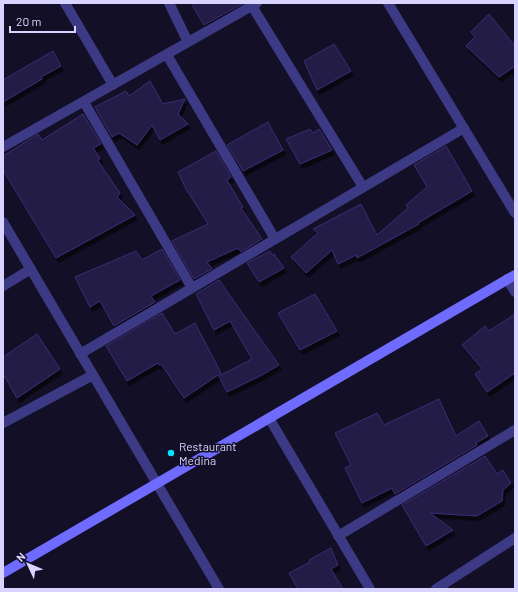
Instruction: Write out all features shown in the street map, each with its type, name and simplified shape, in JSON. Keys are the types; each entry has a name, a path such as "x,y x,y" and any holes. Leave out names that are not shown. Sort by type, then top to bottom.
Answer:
{"street":[{"path":"66,3 113,85"},
{"path":"169,3 188,42"},
{"path":"388,3 515,213"},
{"path":"3,148 254,5 363,187"},
{"path":"167,54 275,239"},
{"path":"84,102 192,288"},
{"path":"80,354 464,128"},
{"path":"3,222 219,589"},
{"path":"3,286 30,269"},
{"path":"3,573 511,277 515,292"},
{"path":"3,423 93,375"},
{"path":"269,418 370,589"},
{"path":"338,536 515,430"},
{"path":"436,589 515,538"}],"building":[{"path":"191,3 244,3 204,25"},
{"path":"489,14 515,46 515,66 499,77 466,46 475,37 471,32"},
{"path":"334,44 351,71 317,90 304,61"},
{"path":"53,51 61,66 41,77 42,79 3,102 3,80"},
{"path":"150,81 163,104 185,99 178,114 188,124 160,140 152,125 137,145 119,133 112,137 95,107 126,91 129,96"},
{"path":"83,114 101,144 93,148 100,158 98,161 120,193 117,197 135,215 56,258 3,170 3,156 38,134 42,140"},
{"path":"268,122 283,150 243,171 227,145"},
{"path":"310,129 313,133 319,129 332,150 300,164 286,139"},
{"path":"446,146 472,191 418,223 419,224 357,258 356,255 338,264 332,250 306,273 291,257 318,233 313,229 361,204 377,235 408,208 406,205 427,187 414,165"},
{"path":"216,151 231,177 227,180 243,207 241,208 262,239 241,252 238,248 207,262 212,269 194,279 172,241 208,224 186,189 178,172"},
{"path":"162,249 180,280 151,296 155,302 114,326 100,301 90,307 75,277 136,251 142,260"},
{"path":"270,251 284,268 259,282 247,263"},
{"path":"219,280 279,365 227,392 219,376 252,359 230,321 214,330 196,294"},
{"path":"315,294 337,331 300,350 278,313"},
{"path":"162,313 175,334 195,323 221,373 184,398 161,364 159,365 158,363 127,381 106,346"},
{"path":"515,314 515,373 487,392 475,374 482,369 462,345 485,326 489,331"},
{"path":"37,334 60,369 17,398 3,374 3,357"},
{"path":"439,399 456,436 479,421 488,436 476,443 477,445 395,494 392,488 362,503 345,468 351,465 335,433 377,413 384,425"},
{"path":"485,456 497,474 503,470 511,483 503,490 502,501 477,516 430,513 453,530 426,546 402,505"},
{"path":"331,548 338,565 331,569 343,589 298,589 289,573 310,562 309,560"}],"place":[{"name":"Restaurant Medina","path":"171,453"}]}
